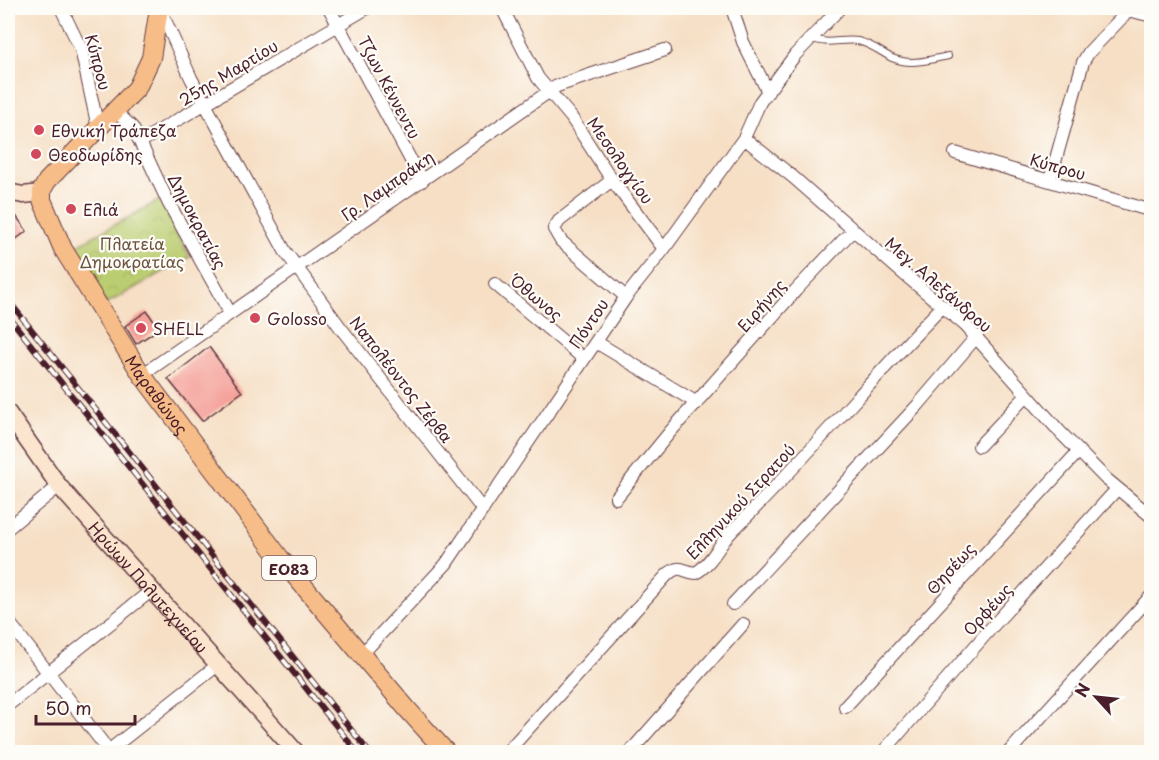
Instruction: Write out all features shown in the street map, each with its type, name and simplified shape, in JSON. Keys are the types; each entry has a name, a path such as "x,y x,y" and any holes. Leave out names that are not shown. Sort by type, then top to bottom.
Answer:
{"main road":[{"path":"41,193 47,181 137,88 146,73 153,50 159,8"},
{"name":"Μαραθώνος","path":"41,193 63,249 142,375 280,558 446,753"}],"street":[{"name":"Κύπρου","path":"61,8 81,50 98,128"},
{"name":"Ναπολέοντος Ζέρβα","path":"159,8 187,71 278,239 297,268 483,510"},
{"name":"Τζων Κέννεντυ","path":"329,8 422,182"},
{"name":"25ης Μαρτίου","path":"140,142 367,8"},
{"name":"Μεσολογγίου","path":"502,8 538,78 571,117 612,180 664,249"},
{"path":"732,8 743,42 768,92"},
{"name":"Πόντου","path":"361,655 446,564 626,297 664,249 744,138 758,106 811,38 840,8"},
{"path":"1050,180 1081,67 1089,52 1130,9 1152,16"},
{"name":"Γρ. Λαμπράκη","path":"142,375 422,182 549,91 564,83 665,50"},
{"path":"115,111 132,127 140,142"},
{"name":"Μεγ. Αλεξάνδρου","path":"744,138 793,177 977,336 1079,451 1117,489 1150,516"},
{"name":"Δημοκρατίας","path":"140,142 173,211 230,313"},
{"name":"Κύπρου","path":"955,153 1152,211"},
{"path":"612,180 559,221 554,229 561,241 626,297"},
{"path":"8,192 23,195 41,193"},
{"name":"Ειρήνης","path":"616,498 651,454 796,290 853,230"},
{"name":"Όθωνος","path":"495,284 584,359"},
{"name":"Ελληνικού Στρατού","path":"507,753 667,575 681,568 696,573 706,565 726,537 796,466 869,383 943,306"},
{"path":"733,604 918,405 977,336"},
{"path":"596,342 697,403"},
{"path":"979,446 1027,395"},
{"name":"Ηρώων Πολυτεχνείου","path":"8,413 59,486 296,753"},
{"name":"Θησέως","path":"844,707 1079,451"},
{"path":"8,528 59,486"},
{"name":"Ορφέως","path":"884,753 992,627 1117,489"},
{"path":"1150,516 1152,502"},
{"path":"8,705 152,590"},
{"path":"1009,753 1152,595"},
{"path":"8,621 108,752 219,664"},
{"path":"630,753 743,624"}],"lane":[{"path":"811,38 824,42 864,43 892,58 910,62 948,56"}],"green space":[{"name":"Πλατεία Δημοκρατίας","path":"160,200 190,257 106,304 74,247"}],"building":[{"path":"8,205 27,231 8,245"},
{"name":"SHELL","path":"147,311 159,329 136,344 125,326"},
{"path":"209,347 242,392 202,421 168,379"}],"railway":[{"path":"8,300 369,752"},
{"path":"8,316 357,752"}],"place":[{"name":"Εθνική Τράπεζα","path":"39,130"},
{"name":"Θεοδωρίδης","path":"36,154"},
{"name":"Ελιά","path":"71,209"},
{"name":"Golosso","path":"255,318"},
{"name":"SHELL","path":"141,328"}]}
